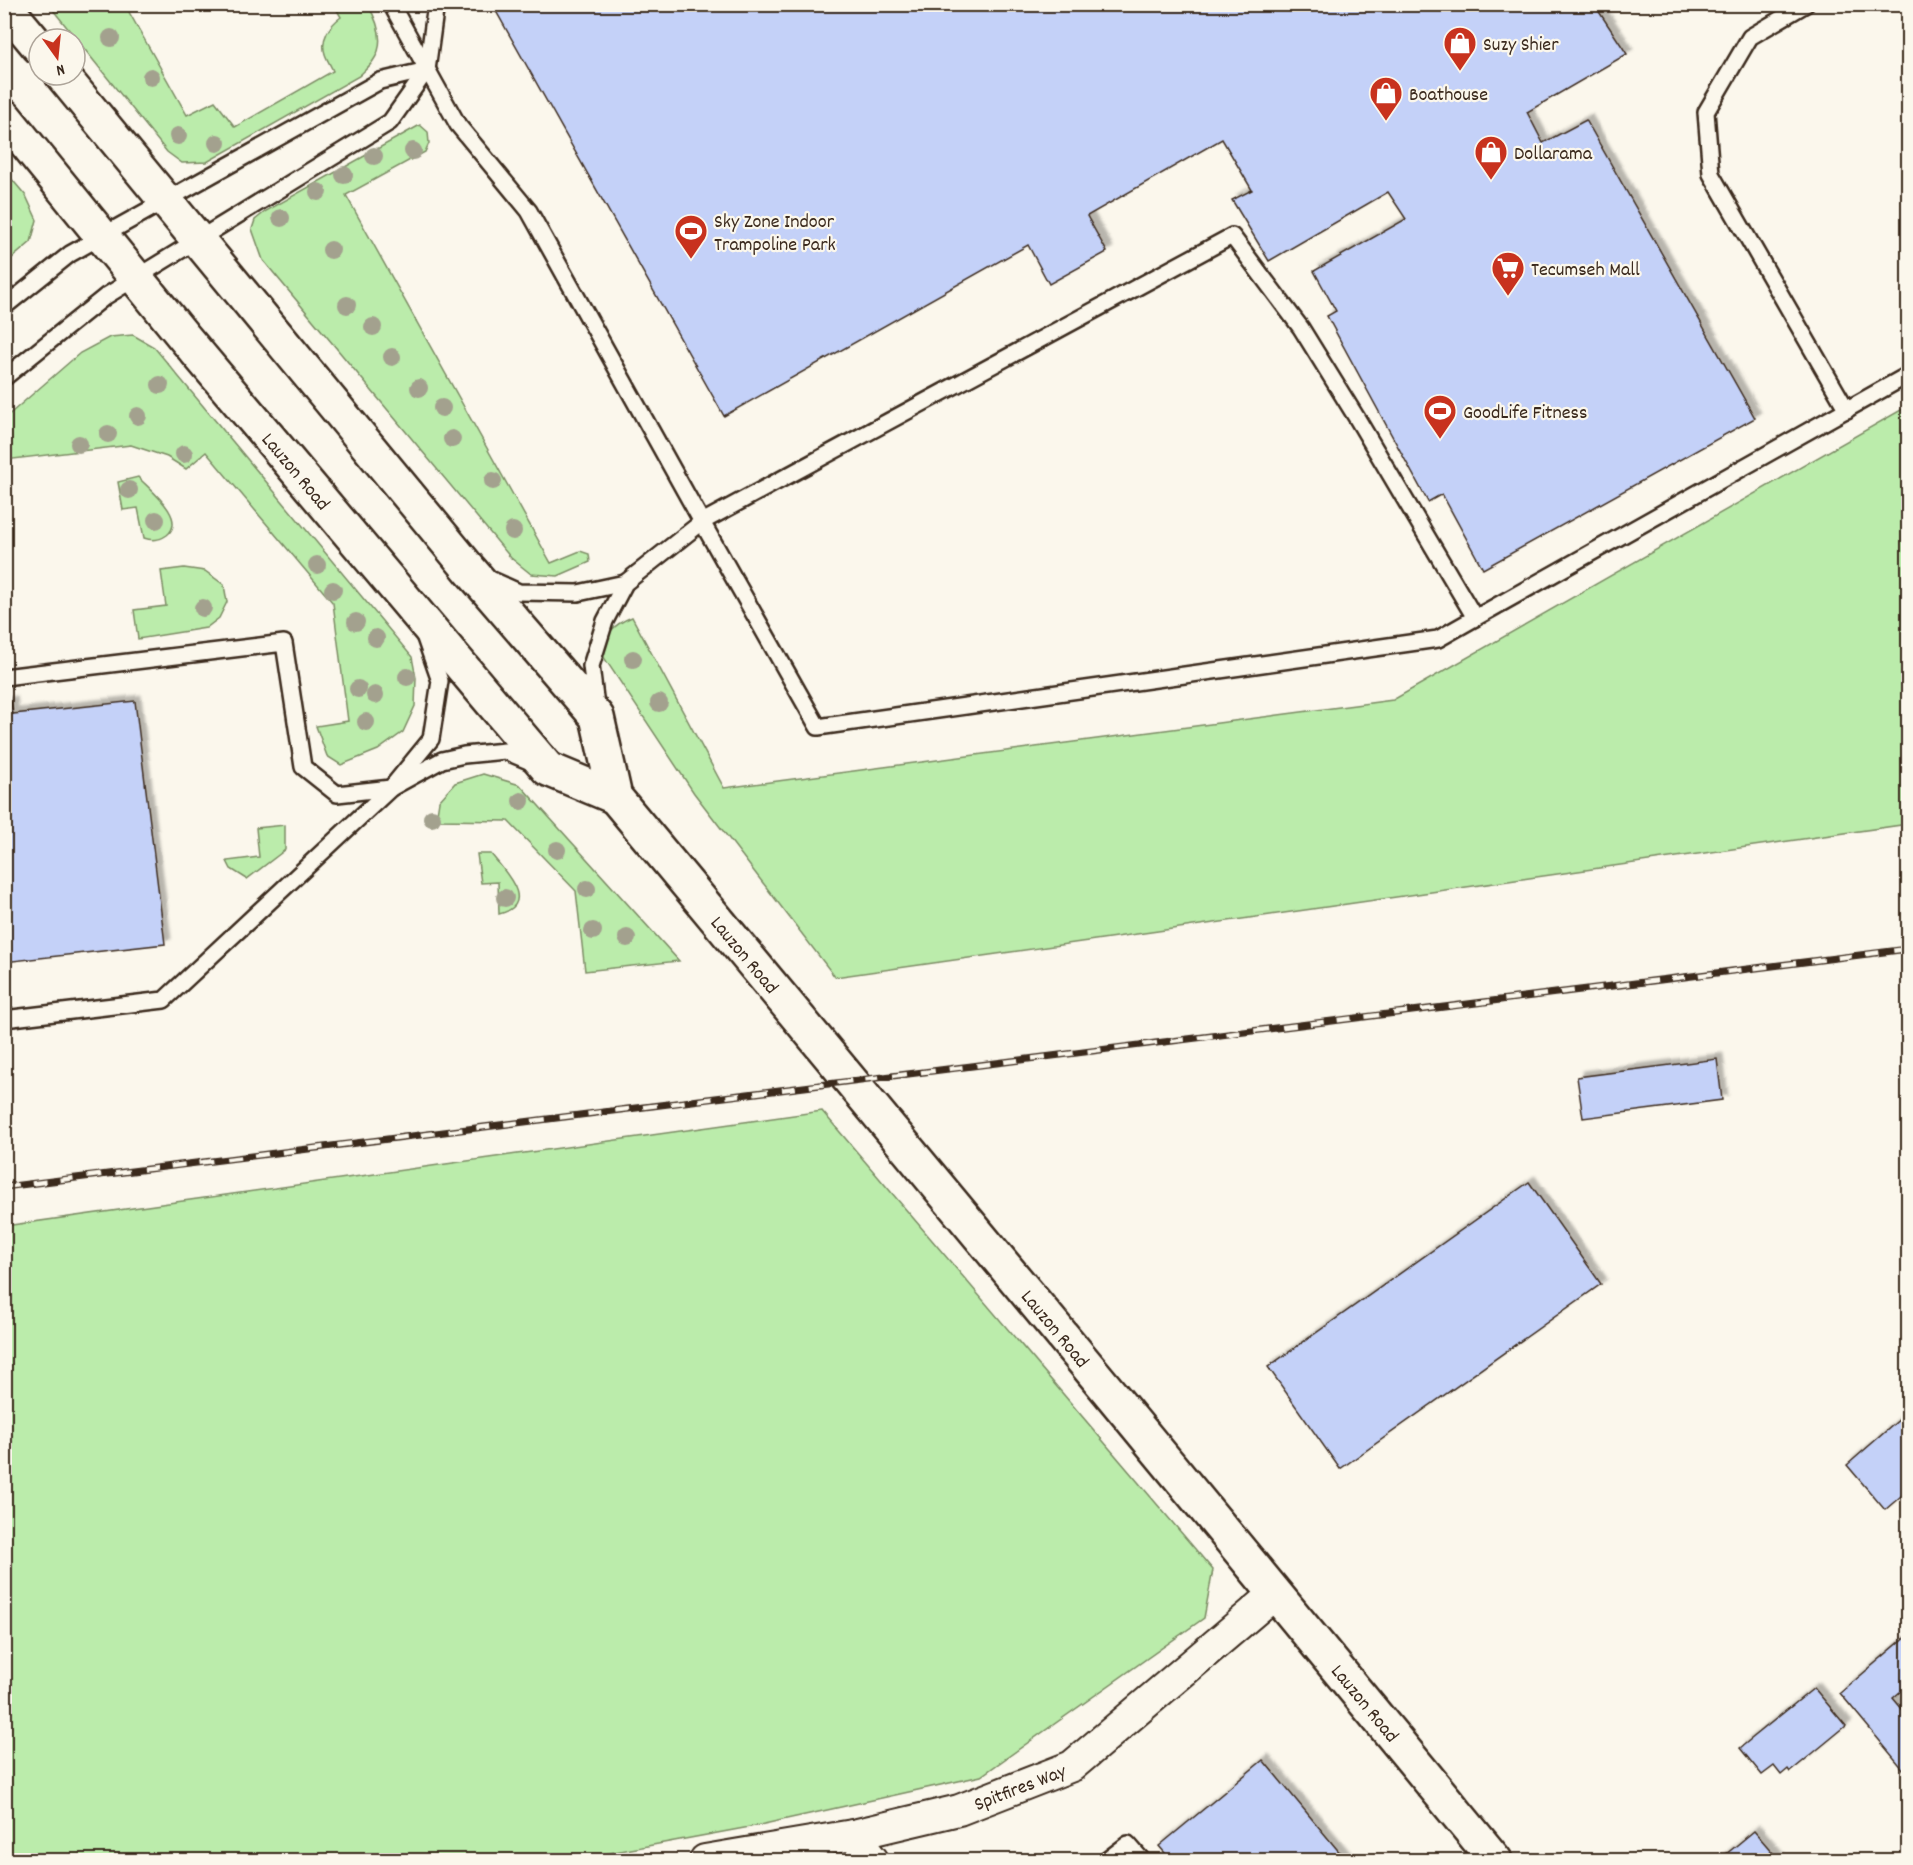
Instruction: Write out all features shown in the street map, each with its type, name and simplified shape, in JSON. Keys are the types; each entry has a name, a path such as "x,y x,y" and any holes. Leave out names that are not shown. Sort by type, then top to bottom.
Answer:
{"street":[{"path":"4,5 27,33"},
{"name":"Lauzon Road","path":"72,87 470,570 597,717 615,797 1495,1860"},
{"name":"Lauzon Road","path":"4,116 548,769 615,797"},
{"name":"Spitfires Way","path":"705,1860 853,1835 959,1810 1072,1766 1276,1593"},
{"path":"853,1835 873,1860"}],"lane":[{"path":"391,4 458,125 528,212 818,728 1438,639 1908,375"},
{"path":"4,378 106,296 390,122 427,70 436,4"},
{"path":"1806,4 1750,37 1706,112 1711,174 1848,410"},
{"path":"4,307 70,254 102,236 380,81 427,70"},
{"path":"597,717 591,666 605,621 625,583 702,522 1232,236 1301,328 1475,618"},
{"path":"470,570 519,592 578,593 625,583"},
{"path":"4,1019 164,1000 391,788 431,739 440,681 415,610"},
{"path":"4,677 284,643 303,767 337,794 391,788 442,760 464,755 505,751 548,769"},
{"path":"1107,1860 1128,1844 1142,1860"}],"green space":[{"path":"49,5 125,5 187,115 215,101 235,127 333,71 325,54 324,43 330,28 341,17 334,5 368,5 375,18 380,40 372,63 359,76 207,162 182,163 167,152 87,52 87,27 67,27"},
{"path":"420,125 428,132 429,143 425,152 346,195 551,563 580,551 589,554 590,562 558,576 531,574 511,558 263,260 252,229 255,220 266,211"},
{"path":"4,170 26,196 37,220 31,242 5,264"},
{"path":"133,335 154,347 412,657 416,678 415,706 403,732 378,750 341,765 327,756 316,726 348,721 333,603 206,452 186,469 167,457 131,445 5,460 5,418 80,353 110,337"},
{"path":"1908,406 1908,824 835,977 694,793 601,653 611,630 632,617 724,788 1393,700"},
{"path":"138,477 158,496 170,512 173,520 172,528 162,538 153,540 144,538 138,508 123,510 118,482"},
{"path":"184,568 205,571 224,585 227,602 219,618 206,628 138,639 134,610 166,606 161,571"},
{"path":"483,774 520,785 679,961 585,971 576,891 508,821 436,820 439,801 455,783"},
{"path":"285,825 285,850 247,879 231,869 227,861 259,857 256,828"},
{"path":"477,854 491,854 510,878 517,895 516,903 510,909 499,914 498,882 481,883"},
{"path":"822,1111 1213,1570 1204,1618 981,1776 755,1826 572,1860 5,1860 5,1226"}],"building":[{"name":"Tecumseh Mall","path":"492,4 1594,4 1627,54 1527,112 1543,143 1586,120 1755,418 1483,569 1442,494 1428,502 1327,316 1336,311 1314,271 1406,219 1388,192 1269,261 1232,200 1252,190 1222,139 1087,216 1107,252 1049,284 1028,245 724,416"},
{"path":"135,701 165,944 4,962 4,715"},
{"path":"11,702 13,714 4,715 4,703"},
{"path":"1717,1059 1722,1100 1583,1118 1577,1077"},
{"path":"1529,1182 1601,1284 1340,1469 1268,1367"},
{"path":"1908,1412 1908,1490 1885,1510 1847,1465"},
{"path":"1908,1635 1908,1685 1893,1698 1908,1716 1908,1775 1840,1693"},
{"path":"1814,1688 1846,1726 1790,1772 1788,1769 1781,1775 1774,1766 1762,1775 1740,1748"},
{"path":"1263,1760 1346,1860 1171,1860 1159,1846"},
{"path":"1754,1831 1779,1860 1719,1860"}],"railway":[{"path":"4,1187 1908,949"}],"place":[{"name":"Suzy Shier","path":"1460,72"},
{"name":"Boathouse","path":"1386,122"},
{"name":"Dollarama","path":"1491,181"},
{"name":"Sky Zone Indoor Trampoline Park","path":"691,260"},
{"name":"Tecumseh Mall","path":"1508,297"},
{"name":"GoodLife Fitness","path":"1440,440"}]}
